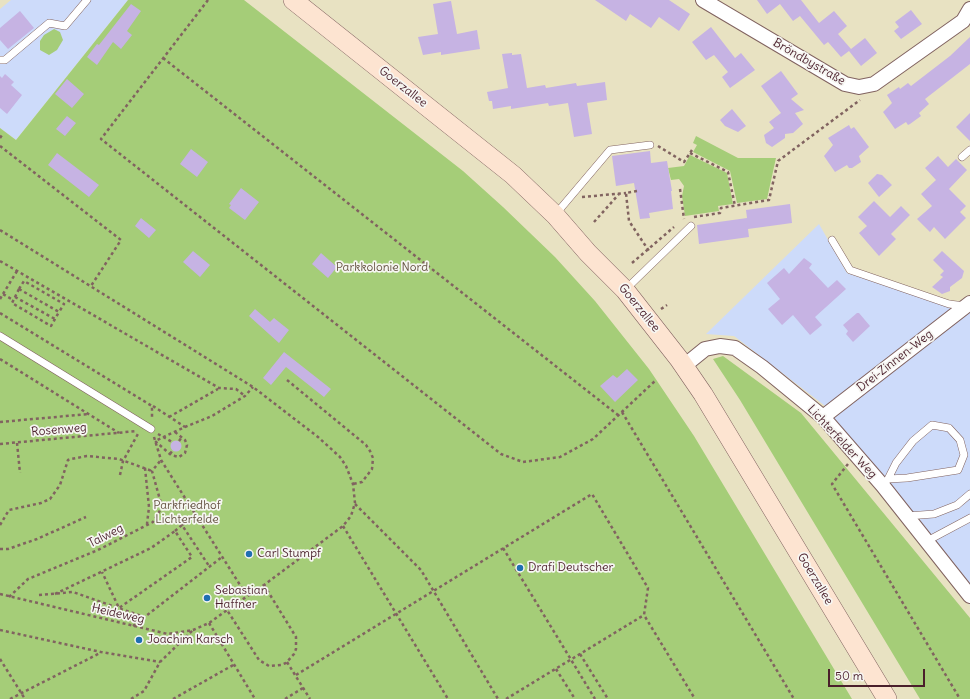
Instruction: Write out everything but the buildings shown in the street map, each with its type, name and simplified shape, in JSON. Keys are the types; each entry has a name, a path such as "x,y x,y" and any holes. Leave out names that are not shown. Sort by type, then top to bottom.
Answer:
{"main road":[{"name":"Goerzallee","path":"293,0 513,175 555,215 588,253 625,290 684,366 719,419 887,699"}],"street":[{"name":"Bröndbystraße","path":"703,0 845,84 859,87 874,84 962,21 970,9"},
{"name":"Drei-Zinnen-Weg","path":"823,417 969,305"},
{"name":"Lichterfelder Weg","path":"684,366 705,349 720,346 735,348 762,367 823,417 856,454 886,482 907,516 970,596"}],"lane":[{"path":"0,60 5,60 49,23 65,26 87,0"},
{"path":"555,215 610,150 650,145"},
{"path":"962,157 970,150"},
{"path":"625,290 692,226"},
{"name":"Drei-Zinnen-Weg","path":"832,240 850,270 949,304 969,305"},
{"path":"0,336 151,429"},
{"path":"932,425 949,428 960,440 964,455 958,470 886,482 896,463 913,441 932,425"},
{"path":"907,516 934,514 957,505 970,494"},
{"path":"927,541 970,518"}],"path":[{"path":"208,0 101,139 501,454 523,462 560,457 593,440 656,380"},
{"path":"164,58 618,415"},
{"path":"632,263 684,219 720,213 721,208 769,200 778,161 858,102 874,84"},
{"path":"650,145 659,147 684,162 691,151 728,172 735,206"},
{"path":"0,146 121,240 91,286"},
{"path":"680,189 684,219"},
{"path":"570,198 637,191"},
{"path":"594,222 619,193"},
{"path":"626,193 629,221 648,250 657,260"},
{"path":"0,230 253,387 318,437 340,457 346,466 353,484 355,503 351,516 343,526 448,699"},
{"path":"0,261 219,388 236,389 246,396"},
{"path":"0,299 17,271"},
{"path":"24,282 64,304 51,326 12,304 14,298 24,282"},
{"path":"19,289 59,312"},
{"path":"3,294 56,319"},
{"path":"661,309 667,305"},
{"path":"0,313 169,416 184,427"},
{"path":"0,359 90,414"},
{"path":"287,380 366,445 370,451 373,458 372,469 362,482 353,484"},
{"path":"155,441 212,416 246,396 253,387"},
{"path":"169,416 219,388"},
{"path":"152,406 151,429 161,460 247,596"},
{"path":"622,412 794,699"},
{"path":"0,422 90,414"},
{"name":"Rosenweg","path":"0,444 120,433 90,414"},
{"path":"120,475 123,461 140,431"},
{"path":"155,441 170,454 179,457 185,453 187,442 174,432"},
{"path":"179,441 182,437"},
{"path":"16,443 20,474"},
{"path":"170,454 173,450"},
{"path":"856,454 832,484 960,699"},
{"path":"0,525 9,510 41,503 50,499 60,485 68,460 87,456 123,461 152,470 161,460"},
{"path":"145,468 149,507 147,525"},
{"name":"Talweg","path":"8,597 28,579 98,550 153,522 162,507 152,470"},
{"path":"296,675 592,494 648,588 644,615 695,699"},
{"path":"355,503 421,570 498,699"},
{"path":"55,594 151,548 196,515"},
{"path":"0,549 8,549 37,539 86,517"},
{"path":"182,525 210,566"},
{"name":"Heideweg","path":"0,594 132,627 168,634 193,630 209,622 264,585 343,526"},
{"path":"119,608 192,557 175,531"},
{"path":"503,548 595,699"},
{"path":"132,627 222,557"},
{"path":"102,572 119,608"},
{"path":"227,610 259,660 269,666 275,666 287,662 294,654 296,649 296,637 264,585"},
{"path":"39,595 79,594 144,618"},
{"path":"506,699 644,615"},
{"path":"209,622 255,699"},
{"path":"0,630 101,652 160,662"},
{"path":"131,699 144,691 160,662 193,630"},
{"path":"10,699 101,652"},
{"path":"580,654 608,699"},
{"path":"0,659 25,699"},
{"path":"287,662 310,699"},
{"path":"173,699 235,664"},
{"path":"556,669 575,699"},
{"path":"285,699 303,688"}],"shaded area":[{"path":"11,0 128,0 16,140 0,128 0,9"},
{"path":"819,224 847,273 964,312 970,307 970,605 849,453 829,409 734,336 706,334"}],"green space":[{"path":"128,0 244,0 463,171 555,257 595,301 649,369 694,436 852,699 0,699 0,128 16,140"},
{"path":"54,29 60,32 63,40 57,50 49,55 40,50 40,41 44,35"},
{"path":"696,136 738,158 776,158 767,199 737,203 730,171 693,152 697,145 693,143"},
{"path":"690,155 727,173 733,204 718,206 719,211 685,216 682,196 684,186 679,179 671,180 668,168 684,166"},
{"path":"723,356 801,413 970,618 970,699 920,699 740,400 713,359"}],"place":[{"name":"Carl Stumpf","path":"249,554"},
{"name":"Drafi Deutscher","path":"520,568"},
{"name":"Sebastian Haffner","path":"207,598"},
{"name":"Joachim Karsch","path":"139,640"}],"park label":[{"name":"Parkkolonie Nord","path":"382,268"},
{"name":"Parkfriedhof Lichterfelde","path":"187,513"}]}
